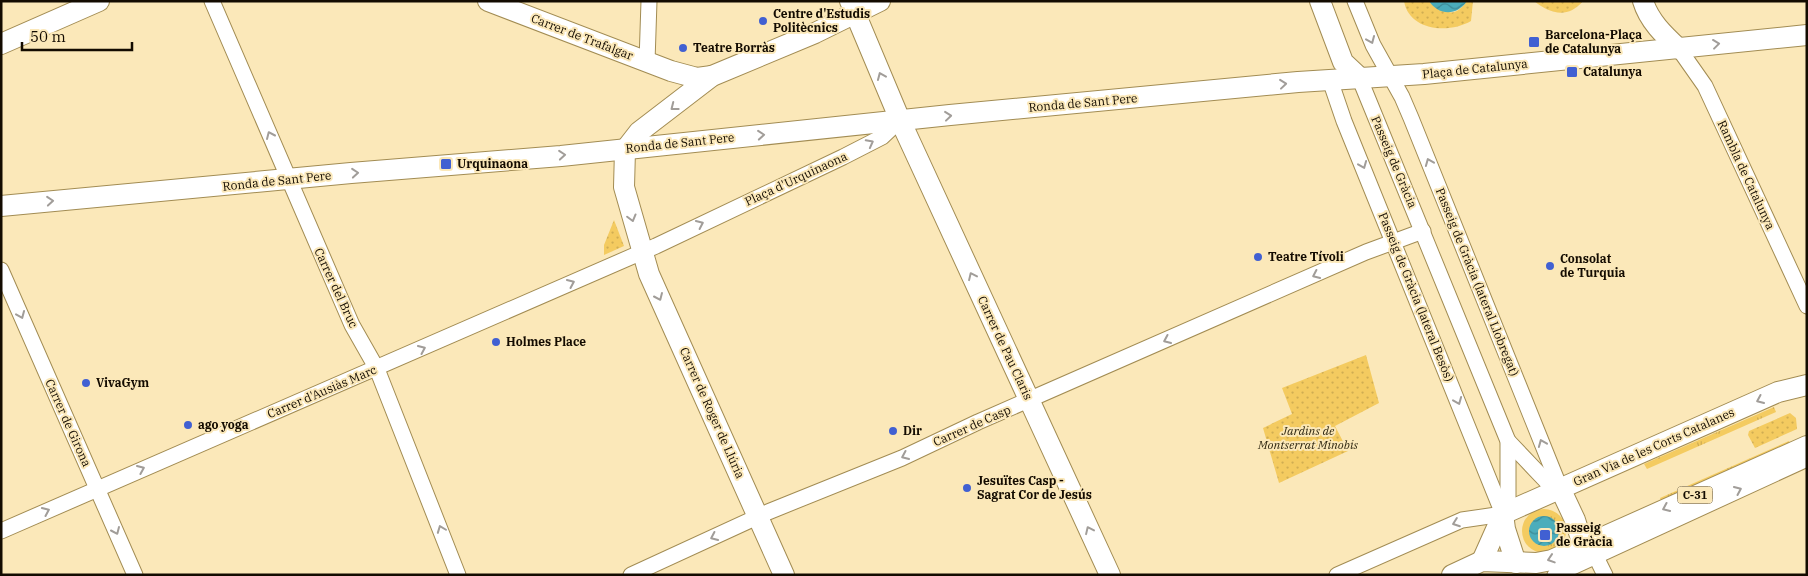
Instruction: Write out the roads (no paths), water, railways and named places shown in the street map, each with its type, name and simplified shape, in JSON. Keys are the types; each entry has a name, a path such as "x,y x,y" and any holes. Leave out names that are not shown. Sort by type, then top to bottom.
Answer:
{"main road":[{"path":"1,44 99,1"},
{"name":"Carrer de Trafalgar","path":"488,1 648,48"},
{"path":"641,252 624,186 625,150 639,132 712,76 853,8 880,1"},
{"path":"1320,1 1342,62 1359,78"},
{"path":"1643,1 1646,11 1655,24 1678,49"},
{"path":"853,8 900,120"},
{"name":"Plaça de Catalunya","path":"1359,78 1391,77 1807,36"},
{"path":"648,48 689,77 712,76"},
{"path":"1330,80 1342,62"},
{"name":"Ronda de Sant Pere","path":"1,206 625,150 900,120 1359,78"},
{"name":"Carrer de Pau Claris","path":"900,120 1110,575"},
{"name":"Carrer de Roger de Llúria","path":"641,252 649,274 784,575"},
{"name":"Gran Via de les Corts Catalanes","path":"1503,514 1778,392 1807,385"},
{"name":"C-31","path":"1452,575 1482,561 1520,569 1552,560 1587,559 1807,446"},
{"path":"1560,488 1575,520 1587,559"},
{"path":"1482,561 1503,514"},
{"path":"1503,514 1520,569"}],"street":[{"name":"Carrer del Bruc","path":"212,1 352,325 378,368 458,575"},
{"path":"648,48 649,1"},
{"path":"1355,1 1373,45 1391,77"},
{"name":"Rambla de Catalunya","path":"1678,49 1705,86 1807,306"},
{"name":"Passeig de Gràcia (lateral Llobregat)","path":"1391,77 1411,118 1560,488"},
{"name":"Passeig de Gràcia","path":"1359,78 1508,441 1547,482 1560,488"},
{"name":"Passeig de Gràcia (lateral Besòs)","path":"1330,80 1344,121 1503,514"},
{"name":"Plaça d'Urquinaona","path":"641,252 843,157 882,137 900,120"},
{"name":"Carrer de Casp","path":"631,575 758,516 902,458 1060,386 1366,252 1423,231"},
{"name":"Carrer d'Ausiàs Marc","path":"1,531 641,252"},
{"name":"Carrer de Girona","path":"1,270 135,575"},
{"name":"Passeig de Gràcia","path":"1503,514 1508,499 1508,441"},
{"path":"1555,575 1807,459"},
{"path":"1336,575 1462,520 1503,514"},
{"path":"1587,559 1605,575"}],"water":[{"path":"1429,1 1467,1 1453,12 1443,12"},
{"path":"1544,516 1550,517 1558,525 1558,537 1550,545 1544,546 1538,545 1530,537 1529,531 1530,525 1538,517"}],"place":[{"name":"Centre d'Estudis Politècnics","path":"763,21"},
{"name":"Barcelona-Plaça de Catalunya","path":"1534,42"},
{"name":"Teatre Borràs","path":"683,48"},
{"name":"Catalunya","path":"1572,72"},
{"name":"Urquinaona","path":"446,164"},
{"name":"Teatre Tívoli","path":"1258,257"},
{"name":"Consolat de Turquia","path":"1550,266"},
{"name":"Holmes Place","path":"496,342"},
{"name":"VivaGym","path":"86,383"},
{"name":"ago yoga","path":"188,425"},
{"name":"Dir","path":"893,431"},
{"name":"Jesuïtes Casp - Sagrat Cor de Jesús","path":"967,488"},
{"name":"Passeig de Gràcia","path":"1545,535"}],"park label":[{"name":"Jardins de Montserrat Minobis","path":"1308,438"}]}
